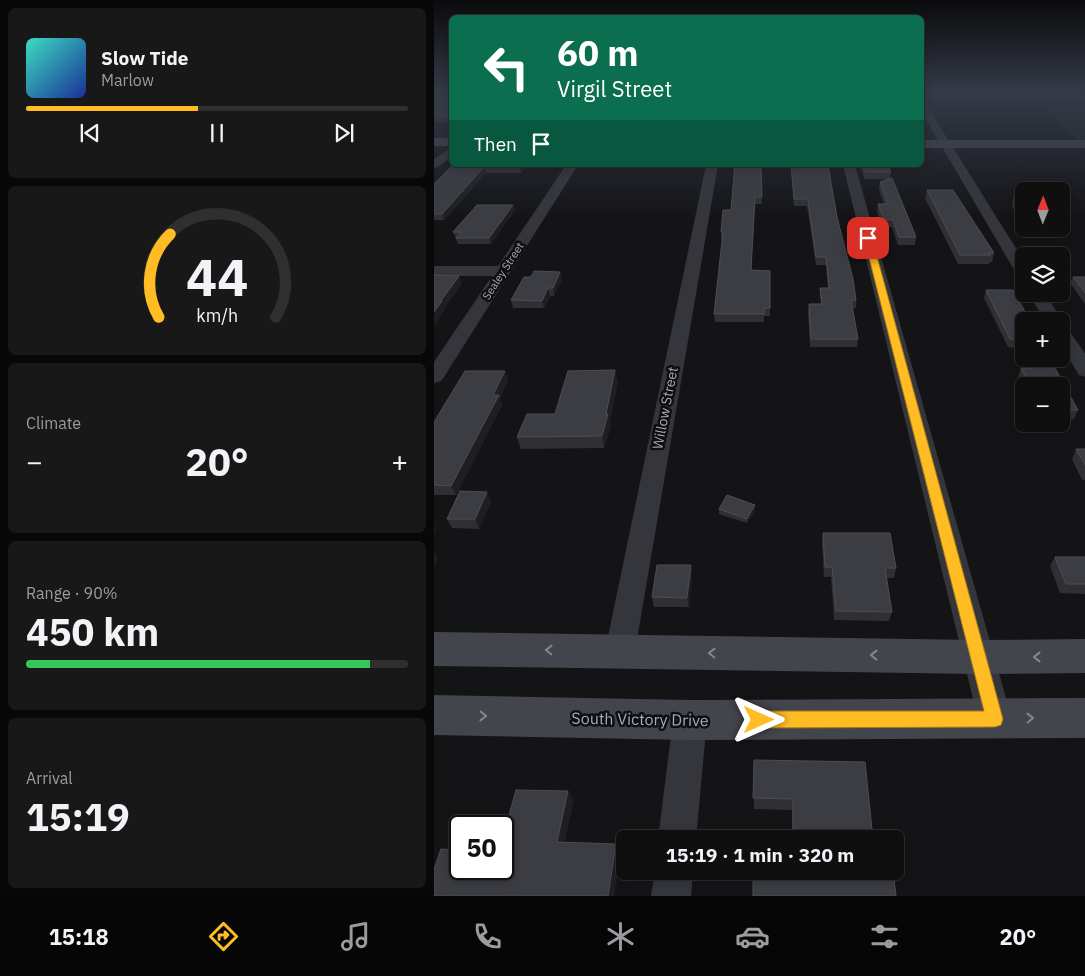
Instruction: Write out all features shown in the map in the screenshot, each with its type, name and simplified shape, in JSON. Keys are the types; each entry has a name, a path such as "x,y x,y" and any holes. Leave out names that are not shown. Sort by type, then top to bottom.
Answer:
{"main road":[{"path":"434,142 449,142"},
{"path":"924,144 1085,144"},
{"path":"434,649 978,657 1085,656"},
{"name":"South Victory Drive","path":"434,715 690,720 1085,718"}],"street":[{"path":"938,135 1015,259"},
{"path":"434,165 449,152"},
{"name":"Sealey Street","path":"434,377 571,167"},
{"name":"Willow Street","path":"620,651 712,167"},
{"path":"849,167 995,719"},
{"path":"434,271 503,271"},
{"path":"1070,346 1085,371"},
{"path":"678,830 690,720"},
{"path":"671,896 673,880"}],"shaded area":[{"path":"1072,135 1085,135 1085,142 1080,142"}],"building":[{"path":"451,167 484,167 442,214 434,214 434,184"},
{"path":"735,167 761,167 762,197 755,197 751,270 770,271 770,308 764,308 764,314 714,314 723,232 721,232 723,210 731,210"},
{"path":"791,167 828,167 837,217 853,279 856,300 851,300 858,339 811,339 809,304 822,304 820,288 829,288 826,257 816,257 808,199 794,199"},
{"path":"864,167 888,167 891,172 865,172"},
{"path":"892,178 916,237 899,237 893,220 884,219 878,204 888,204 880,182"},
{"path":"927,190 953,190 994,253 989,253 991,255 960,255"},
{"path":"477,205 513,205 489,238 456,238 461,232 453,232"},
{"path":"534,271 560,272 553,288 548,288 542,301 511,300 524,277 531,277"},
{"path":"434,275 459,276 434,312"},
{"path":"1073,277 1086,277 1086,294"},
{"path":"986,290 1013,290 1015,302 1020,302 1025,312 1015,312 1015,339 1010,339"},
{"path":"1054,367 1060,377 1026,377 1021,368"},
{"path":"615,370 606,414 608,414 602,436 517,437 527,414 555,414 568,371"},
{"path":"465,371 505,371 493,395 499,395 451,486 434,485 434,422"},
{"path":"1070,395 1078,410 1070,410"},
{"path":"1076,449 1086,449 1086,466"},
{"path":"460,491 487,492 475,519 447,519"},
{"path":"727,495 755,505 747,519 719,509"},
{"path":"823,533 890,533 896,568 885,568 892,612 836,611 832,567 825,567"},
{"path":"1055,557 1086,557 1086,584 1066,584"},
{"path":"657,565 691,565 687,598 652,597"},
{"path":"754,760 865,762 872,830 793,830 793,799 753,798"},
{"path":"516,790 568,791 557,842 616,844 608,896 434,896 434,869 441,849 449,849 449,880 514,880 514,815 509,815"},
{"path":"753,880 894,880 896,896 753,896"}],"route":[{"path":"759,720 995,719 868,238"}]}
